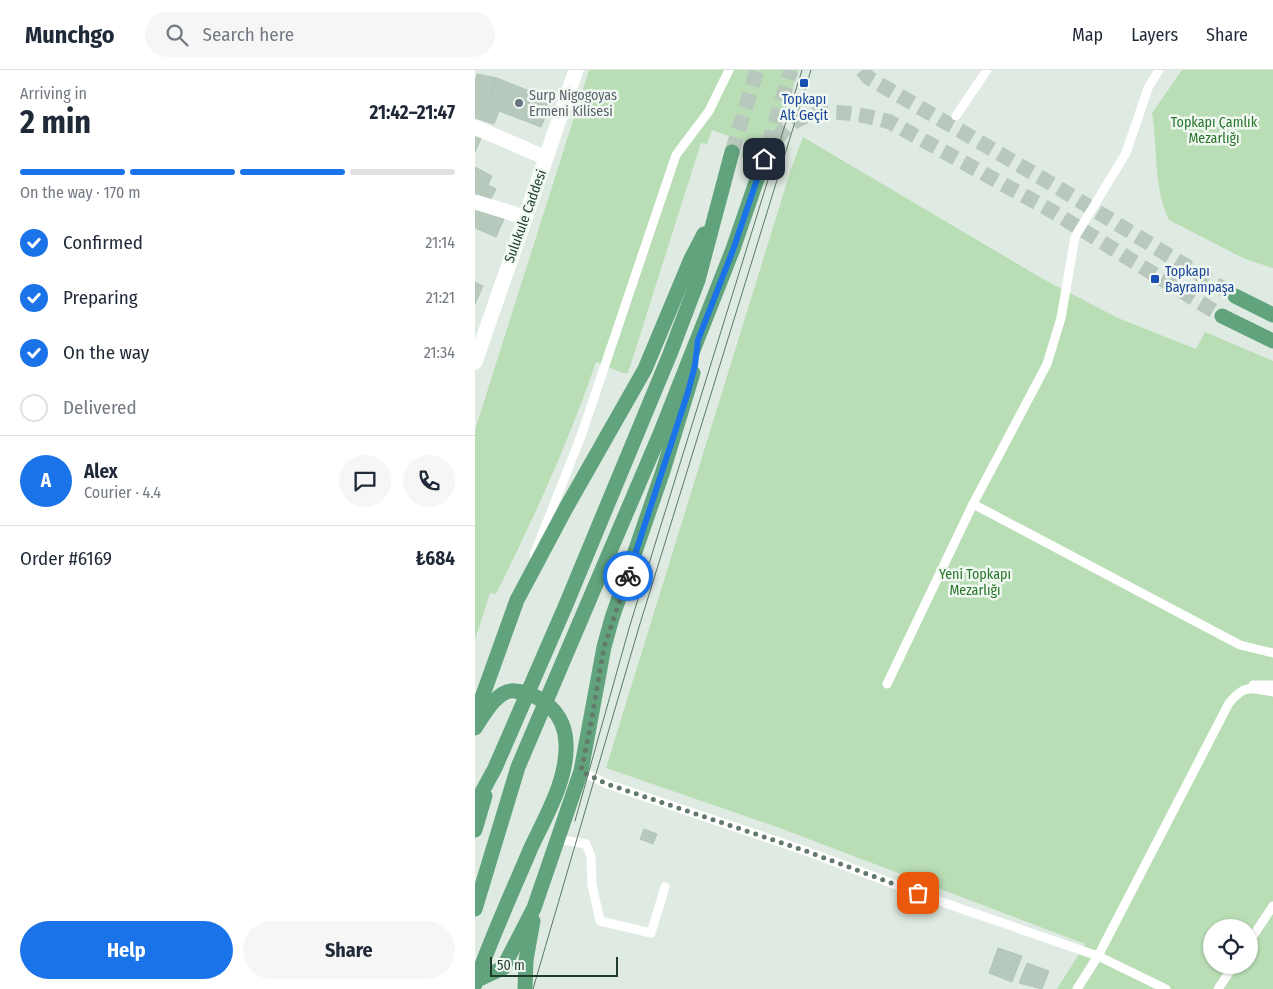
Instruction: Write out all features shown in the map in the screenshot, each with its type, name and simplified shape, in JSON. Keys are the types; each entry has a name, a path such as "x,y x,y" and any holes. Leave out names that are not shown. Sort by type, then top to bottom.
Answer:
{"main road":[{"path":"475,830 495,768 670,354 698,280 732,152"},
{"path":"475,909 519,767 587,610 698,340 733,250 764,159"},
{"path":"475,717 517,600 566,508 645,369 691,259 713,218"},
{"path":"1235,296 1273,315"},
{"path":"1222,316 1273,340"},
{"path":"475,983 503,968 534,908 581,771 604,647 688,392 695,365 698,340"},
{"path":"475,728 499,697 511,690 530,692 544,699 554,712 566,741 563,774 491,939 475,983"},
{"path":"475,805 495,768"},
{"path":"525,989 526,960 534,908"}],"street":[{"name":"Sulukule Caddesi","path":"475,362 479,334 546,158 576,70"},
{"path":"475,127 546,158"},
{"path":"475,202 524,217"}],"lane":[{"path":"517,600 581,436 676,155 709,111 729,70"},
{"path":"956,116 987,70"},
{"path":"887,684 973,504 1047,364 1061,318 1075,237 1126,153 1148,88 1159,70"},
{"path":"973,504 1240,645 1273,653"},
{"path":"1249,688 1254,685 1273,685"},
{"path":"1077,989 1098,956 1229,704 1243,689 1249,688 1273,692"},
{"path":"581,771 607,784 806,851 936,900 1098,956 1167,989"},
{"path":"575,786 585,782 607,784"},
{"path":"557,838 586,844 591,857 592,885 600,921 651,933 665,887"},
{"path":"1258,928 1273,906"},
{"path":"1218,989 1228,974"}],"green space":[{"path":"589,70 799,70 767,164 741,157 745,142 712,130 707,144 701,143 628,373 623,373 596,362 563,450 524,537 496,594 490,593 475,640 475,430"},
{"name":"Topkapı Çamlık Mezarlığı","path":"1182,70 1273,70 1273,268 1245,259 1169,220 1160,194 1152,113"},
{"name":"Yeni Topkapı Mezarlığı","path":"803,137 1043,279 1118,318 1196,349 1205,332 1273,361 1273,989 1057,989 1085,944 777,827 606,768 791,169"}],"building":[{"path":"477,74 497,78 486,106 499,111 494,124 475,118 475,82"},
{"name":"Surp Nigogoyas Ermeni Kilisesi","path":"497,78 552,100 541,127 486,106"},
{"path":"475,137 481,139 475,152"},
{"path":"475,167 492,176 488,185 496,189 488,205 475,198"},
{"path":"475,205 505,217 496,237 475,228"},
{"path":"475,282 483,286 475,304"},
{"path":"644,829 657,834 653,844 640,839"},
{"path":"998,948 1022,956 1012,982 989,973"},
{"path":"1027,963 1049,971 1042,989 1019,983"}],"tunnel":[{"path":"732,152 757,70"},
{"path":"768,145 791,70"},
{"path":"862,70 869,78 1052,184 1235,296"},
{"path":"764,159 785,129 805,117 829,112 867,116 890,122 1050,210 1222,316"}],"tram line":[{"path":"575,821 630,625 802,70"},
{"path":"533,989 639,627 811,70"}],"way so far":[{"path":"628,576 612,618 604,647 581,771 607,784 806,851 918,893"}],"place":[{"name":"Topkapı Alt Geçit","path":"804,83"},
{"name":"Surp Nigogoyas Ermeni Kilisesi","path":"519,103"},
{"name":"Topkapı Bayrampaşa","path":"1155,279"}],"route":[{"path":"628,576 688,392 695,365 698,340 733,250 764,159"}]}
